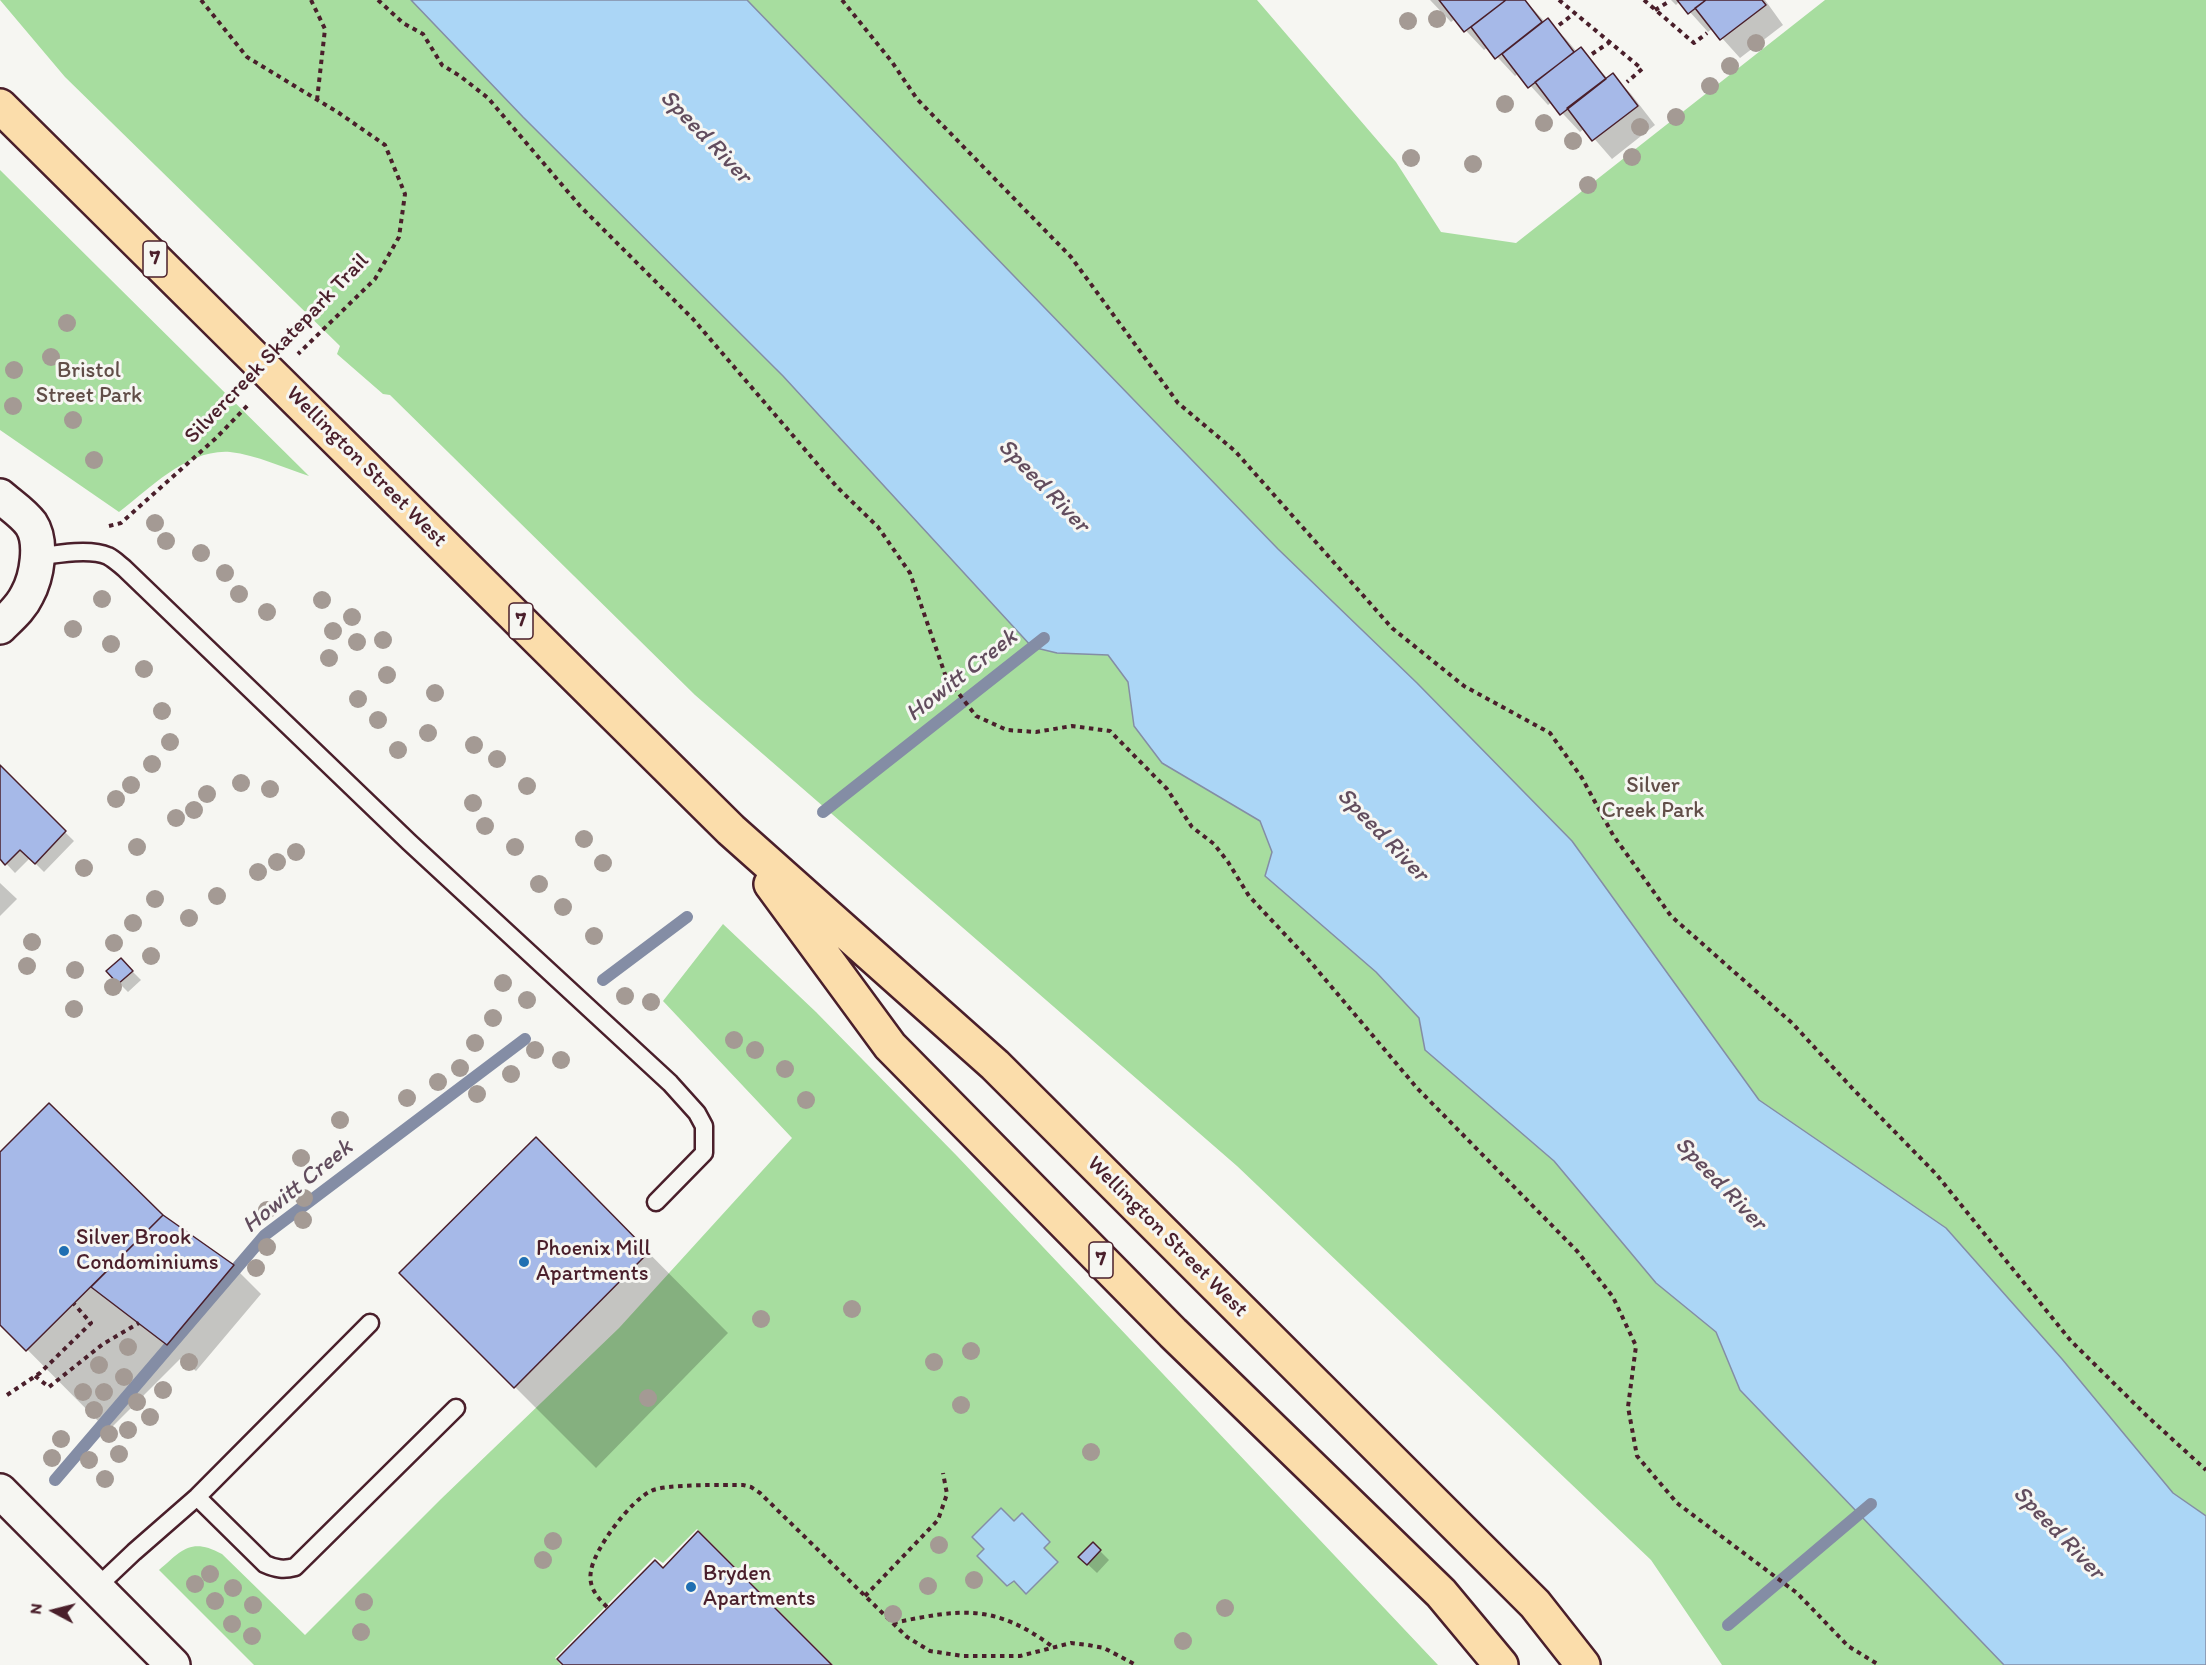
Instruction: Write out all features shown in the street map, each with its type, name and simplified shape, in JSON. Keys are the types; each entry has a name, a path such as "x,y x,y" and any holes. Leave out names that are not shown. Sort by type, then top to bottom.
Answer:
{"main road":[{"name":"Wellington Street West","path":"0,106 731,830 995,1065 1535,1604 1583,1665"},
{"name":"Wellington Street West","path":"731,830 890,1046 1173,1333 1441,1593 1502,1665"}],"street":[{"path":"0,496 31,524 37,542 33,580 27,596 9,618"},
{"path":"0,1491 173,1665"}],"lane":[{"path":"37,557 84,552 108,556 124,568 409,842 670,1083 697,1113 704,1126 704,1153 656,1202"},
{"path":"96,1588 197,1497 370,1323"},
{"path":"197,1497 265,1564 274,1568 295,1567 456,1408"}],"path":[{"name":"Silvercreek Skatepark Trail","path":"100,528 121,523 215,439 375,279 399,237 405,194 385,145 247,57 201,0"},
{"path":"311,0 325,29 317,100"},
{"path":"378,0 403,23 423,34 442,65 488,98 580,206 693,319 837,487 878,527 910,573 946,677 976,716 1007,730 1036,732 1072,726 1110,731 1167,789 1192,827 1215,844 1249,896 1308,959 1418,1088 1577,1251 1613,1297 1636,1346 1628,1407 1637,1456 1677,1503 1793,1590 1848,1646 1879,1665"},
{"path":"842,0 892,62 917,99 1071,256 1178,403 1235,451 1392,628 1464,686 1550,733 1582,778 1613,835 1671,916 1792,1023 1937,1175 2072,1341 2147,1416 2206,1470"},
{"path":"1559,0 1642,69 1627,82"},
{"path":"1644,0 1694,43 1707,33"},
{"path":"1655,10 1670,1"},
{"path":"1559,25 1575,13"},
{"path":"1592,54 1610,42"},
{"path":"7,1395 40,1373 91,1323 74,1304"},
{"path":"35,1376 49,1388 103,1344 139,1323"},
{"path":"865,1596 938,1520 947,1494 943,1473"},
{"path":"608,1607 594,1593 591,1570 606,1539 641,1497 659,1488 751,1486 892,1623 919,1646 946,1654 996,1658 1012,1657 1071,1643 1096,1647 1119,1655 1136,1665"},
{"path":"892,1623 953,1612 976,1612 998,1616 1017,1623 1053,1647"}],"green space":[{"name":"Silver Creek Park","path":"0,0 1257,0 1396,162 1441,232 1516,243 1825,0 2206,0 2206,1665 1722,1665 1651,1560 1237,1166 695,695 390,395 383,394 337,354 340,346 65,77"},
{"name":"Bristol Street Park","path":"0,170 309,476 250,456 230,452 214,453 184,463 119,512 0,430"},
{"path":"723,924 816,1012 957,1156 1438,1665 833,1665 697,1529 663,1563 654,1557 555,1658 561,1665 254,1665 159,1570 188,1548 195,1546 211,1549 222,1554 305,1635 441,1499 619,1328 792,1138 663,1001"}],"water":[{"name":"Speed River","path":"411,0 747,0 1278,549 1417,683 1572,841 1759,1100 1946,1228 2062,1359 2173,1493 2206,1516 2206,1665 2004,1665 1740,1390 1716,1332 1656,1283 1554,1161 1425,1050 1419,1018 1376,972 1265,876 1272,852 1260,821 1162,763 1134,726 1128,682 1108,655 1057,653 1032,647 783,376 523,117"},
{"path":"1001,1508 1014,1521 1022,1513 1050,1542 1044,1548 1058,1562 1026,1594 1014,1581 1007,1586 977,1556 984,1549 972,1537"}],"building":[{"path":"1439,0 1506,0 1464,32"},
{"path":"1506,0 1525,0 1542,22 1495,59 1471,27"},
{"path":"1677,0 1706,0 1688,14"},
{"path":"1706,0 1762,0 1766,5 1720,40 1695,8"},
{"path":"1548,18 1574,52 1528,88 1502,54"},
{"path":"1581,47 1606,79 1560,115 1535,82"},
{"path":"1613,73 1638,106 1592,141 1567,108"},
{"path":"0,765 66,831 35,864 20,850 5,865 0,859"},
{"path":"121,958 133,971 118,984 106,971"},
{"name":"Silver Brook Condominiums","path":"49,1103 163,1215 26,1351 0,1325 0,1152"},
{"name":"Phoenix Mill Apartments","path":"536,1137 649,1252 514,1388 399,1273"},
{"path":"163,1215 234,1265 167,1345 91,1287"},
{"name":"Bryden Apartments","path":"698,1531 832,1665 563,1665 557,1659 655,1560 663,1568"},
{"path":"1093,1542 1101,1550 1087,1565 1078,1557"}],"waterway":[{"name":"Howitt Creek","path":"823,812 1044,638"},
{"name":"Howitt Creek","path":"603,980 687,917"},
{"name":"Howitt Creek","path":"55,1480 265,1235 525,1039"},
{"path":"1728,1625 1871,1504"}],"place":[{"name":"Silver Brook Condominiums","path":"64,1251"},
{"name":"Phoenix Mill Apartments","path":"524,1262"},
{"name":"Bryden Apartments","path":"691,1587"}]}
